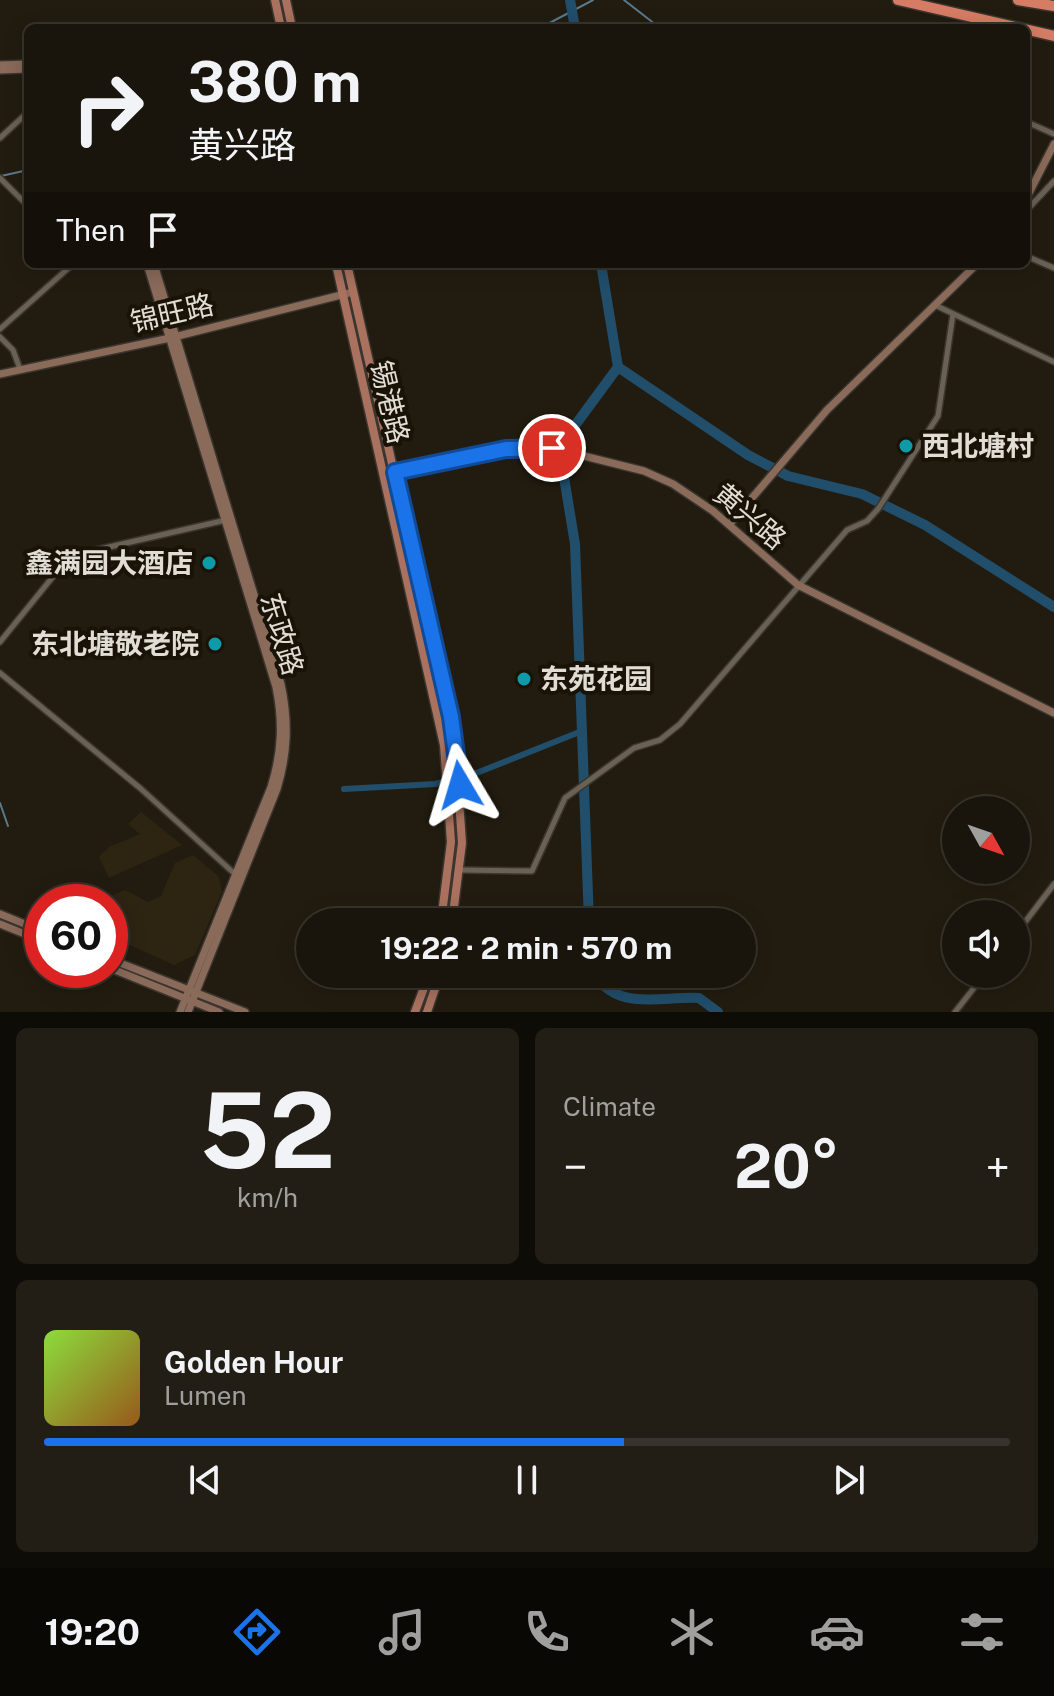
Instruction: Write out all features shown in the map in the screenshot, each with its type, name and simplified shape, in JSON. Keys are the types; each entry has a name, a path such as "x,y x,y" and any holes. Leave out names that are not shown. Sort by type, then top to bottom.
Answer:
{"highway":[{"path":"898,0 1002,24"},
{"path":"1018,0 1054,6"},
{"path":"1030,30 1054,36"}],"main road":[{"path":"275,0 280,24"},
{"path":"286,0 291,24"},
{"name":"锡港路","path":"337,268 435,695 449,786 450,855 443,908"},
{"name":"锡港路","path":"348,268 445,692 459,773 461,870 454,908"},
{"path":"415,1012 424,988"},
{"path":"427,1012 435,988"}],"street":[{"path":"0,68 24,66"},
{"path":"0,138 24,116"},
{"path":"1030,123 1054,134"},
{"path":"1030,192 1054,144"},
{"path":"2,180 24,202"},
{"path":"1030,207 1054,181"},
{"path":"1030,258 1054,268"},
{"path":"0,329 69,268"},
{"name":"东政路","path":"148,268 173,337"},
{"name":"东政路","path":"155,268 276,687 282,726 279,762 239,878 190,996 180,1012"},
{"path":"964,277 968,268"},
{"path":"729,525 827,410 973,268"},
{"name":"锦旺路","path":"0,374 173,337 353,292"},
{"path":"937,306 1054,362"},
{"path":"461,870 532,871 565,798 634,748 660,740 680,724 847,530 867,521 878,509 938,416 953,314"},
{"path":"0,337 13,350 20,369"},
{"name":"黄兴路","path":"395,472 506,449 552,448 644,471 673,484 729,525 798,585 1054,713"},
{"path":"0,642 64,563 83,553 228,519"},
{"path":"0,673 140,788 239,878"},
{"path":"1030,916 1054,884"},
{"path":"2,919 24,926"},
{"path":"2,919 24,931"},
{"path":"128,967 219,1012"},
{"path":"128,974 245,1012"},
{"path":"955,1012 974,988"},
{"name":"东政路","path":"188,1012 190,996"}],"shaded area":[{"path":"141,812 182,845 109,878 99,857 109,847 140,834 128,824"},
{"path":"193,855 219,877 222,891 195,955 174,965 128,944 128,892 148,902 161,896 175,863"}],"waterway":[{"path":"570,0 574,24"},
{"path":"548,24 593,0"},
{"path":"624,0 655,24"},
{"path":"1,176 24,171"},
{"path":"588,908 575,544 562,465 565,439 618,367 602,268"},
{"path":"618,367 748,455 788,476 862,494 925,525 1054,607"},
{"path":"344,789 435,784 474,774 582,731"},
{"path":"0,803 8,826"},
{"path":"607,988 615,994 641,1000 699,998 718,1012"}],"place":[{"name":"西北塘村","path":"906,446"},
{"name":"鑫满园大酒店","path":"209,563"},
{"name":"东北塘敬老院","path":"215,644"},
{"name":"东苑花园","path":"524,679"}],"route":[{"path":"460,785 451,717 395,472 506,449 552,448"}]}
